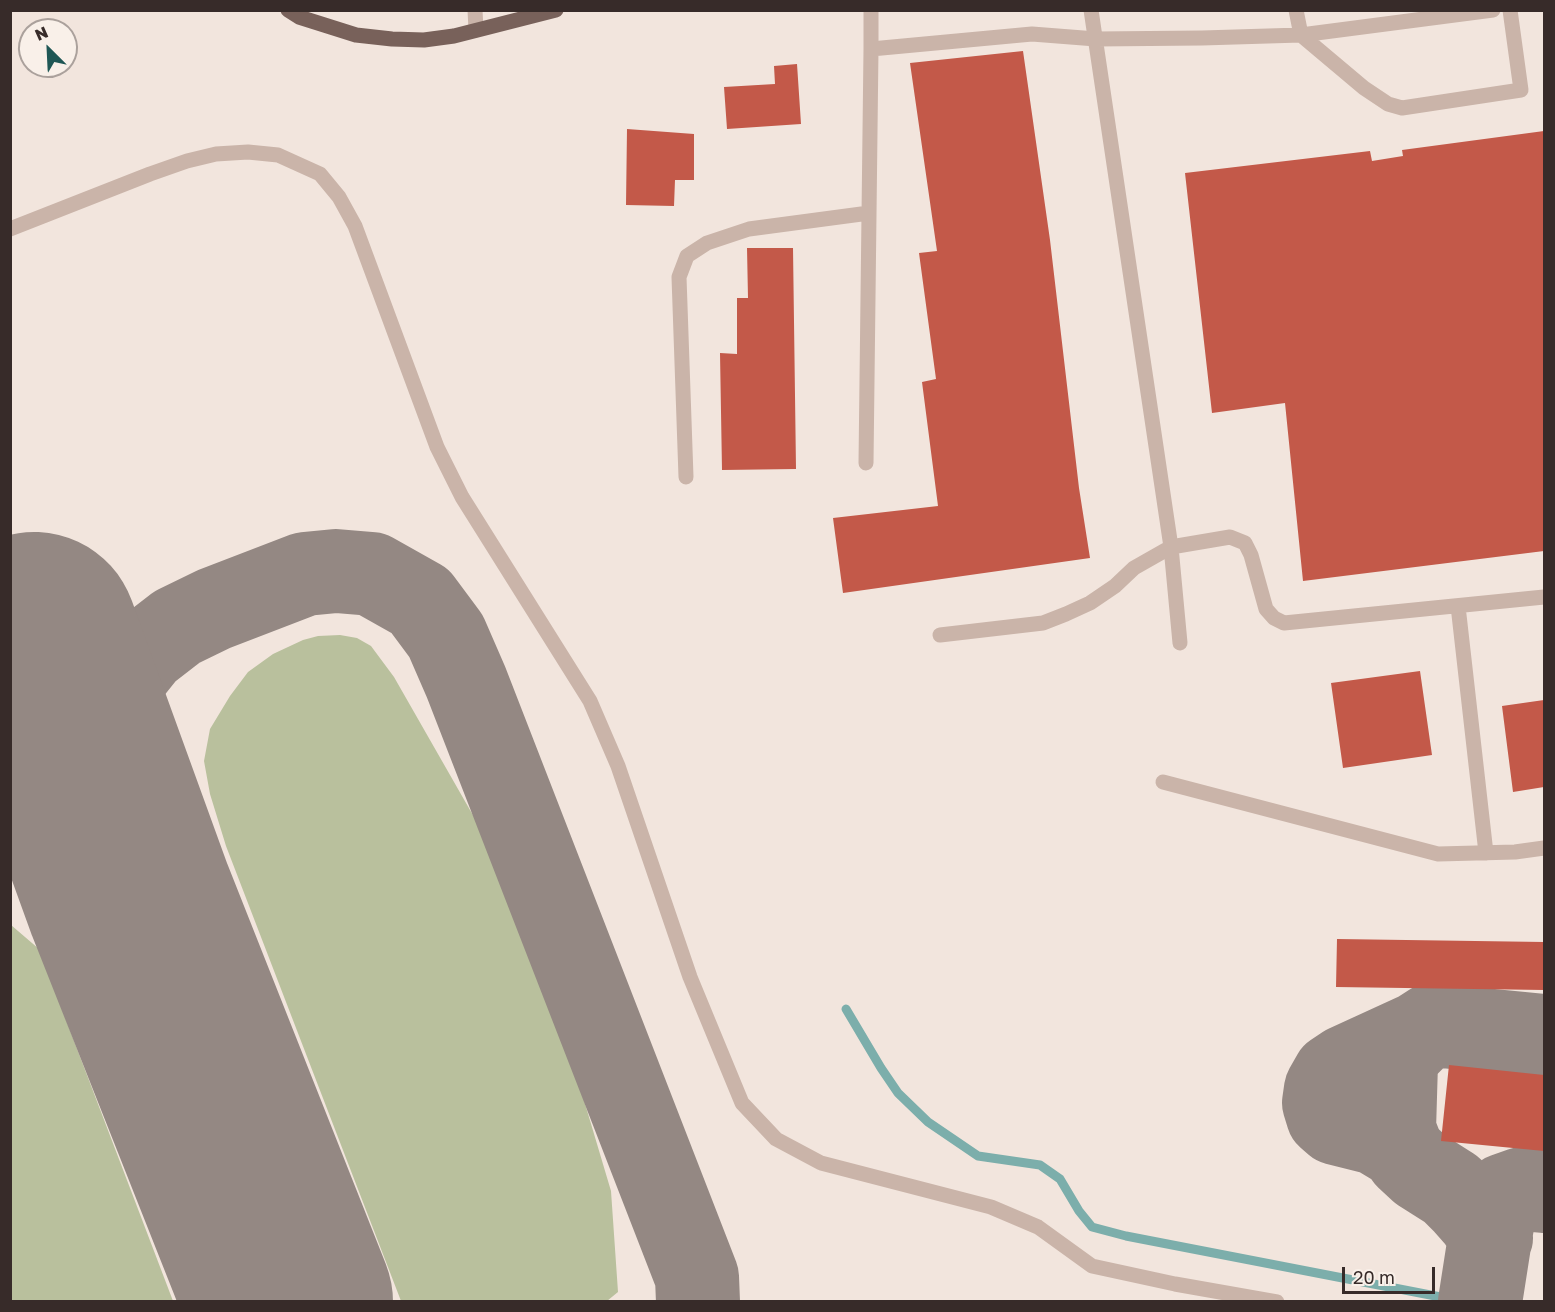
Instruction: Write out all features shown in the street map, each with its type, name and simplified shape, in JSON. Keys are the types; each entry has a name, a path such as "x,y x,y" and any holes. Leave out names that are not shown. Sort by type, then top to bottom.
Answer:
{"main road":[{"path":"288,10 299,17 327,27 356,34 392,39 424,40 454,36 556,10"}],"lane":[{"path":"476,10 476,30"},
{"path":"866,463 871,10"},
{"path":"1091,10 1171,547 1180,644"},
{"path":"1296,10 1301,34 1364,88 1388,104 1402,108 1521,90 1510,10"},
{"path":"871,50 1032,34 1096,39 1301,34 1492,10"},
{"path":"10,229 150,174 216,154 248,152 278,155 320,174 339,196 355,226 437,447 462,497 590,701 618,766 690,977 742,1103 777,1139 821,1163 991,1207 1038,1227 1092,1266 1277,1302"},
{"path":"686,477 679,277 687,256 707,243 749,229 869,213"},
{"path":"940,635 1043,623 1090,603 1115,586 1134,568 1171,547 1230,537 1245,543 1251,555 1266,609 1284,623 1545,597"},
{"path":"1458,606 1486,853"},
{"path":"1163,782 1438,854 1515,852 1545,848"}],"green space":[{"path":"340,635 357,638 371,646 394,677 478,824 507,891 572,1060 611,1191 618,1292 607,1301 401,1301 226,846 210,794 204,761 210,729 248,672 273,654 303,640 318,636"},
{"path":"11,925 39,949 173,1301 11,1301"}],"building":[{"path":"1023,51 1050,240 1079,488 1090,558 843,593 833,518 938,506 922,382 936,379 919,253 937,251 910,63"},
{"path":"797,64 801,124 727,129 724,87 775,84 774,66"},
{"path":"627,129 694,134 694,180 675,180 674,206 626,205"},
{"path":"1544,131 1544,551 1303,581 1285,403 1212,413 1185,173 1370,151 1372,161 1403,156 1402,150"},
{"path":"747,248 793,248 796,469 722,470 720,353 737,354 737,298 748,298"},
{"path":"1420,671 1432,755 1343,768 1331,683"},
{"path":"1544,700 1544,787 1513,792 1502,706"},
{"path":"1337,939 1544,942 1544,990 1336,987"},
{"path":"1449,1065 1544,1075 1544,1151 1441,1141"}],"waterway":[{"path":"846,1009 898,1093 928,1122 978,1156 1040,1165 1060,1179 1079,1211 1092,1227 1126,1236 1451,1299"}],"taxiway":[{"path":"100,816 98,738 109,705 122,681 146,651 177,627 214,609 305,574 336,571 372,574 420,601 446,636 466,682 697,1277 698,1302"},
{"path":"10,827 26,828 62,841 129,898"},
{"path":"1491,1238 1479,1219 1464,1202 1451,1189 1421,1170 1401,1148 1394,1130 1396,1063 1404,1048 1418,1034 1432,1025 1544,1036"},
{"path":"1401,1148 1376,1133 1336,1123 1328,1116 1324,1103 1326,1089 1334,1075 1346,1067 1418,1034"},
{"path":"1480,1302 1495,1206 1505,1195 1522,1189 1544,1191"}],"runway":[{"path":"34,636 129,898 289,1302"}]}
